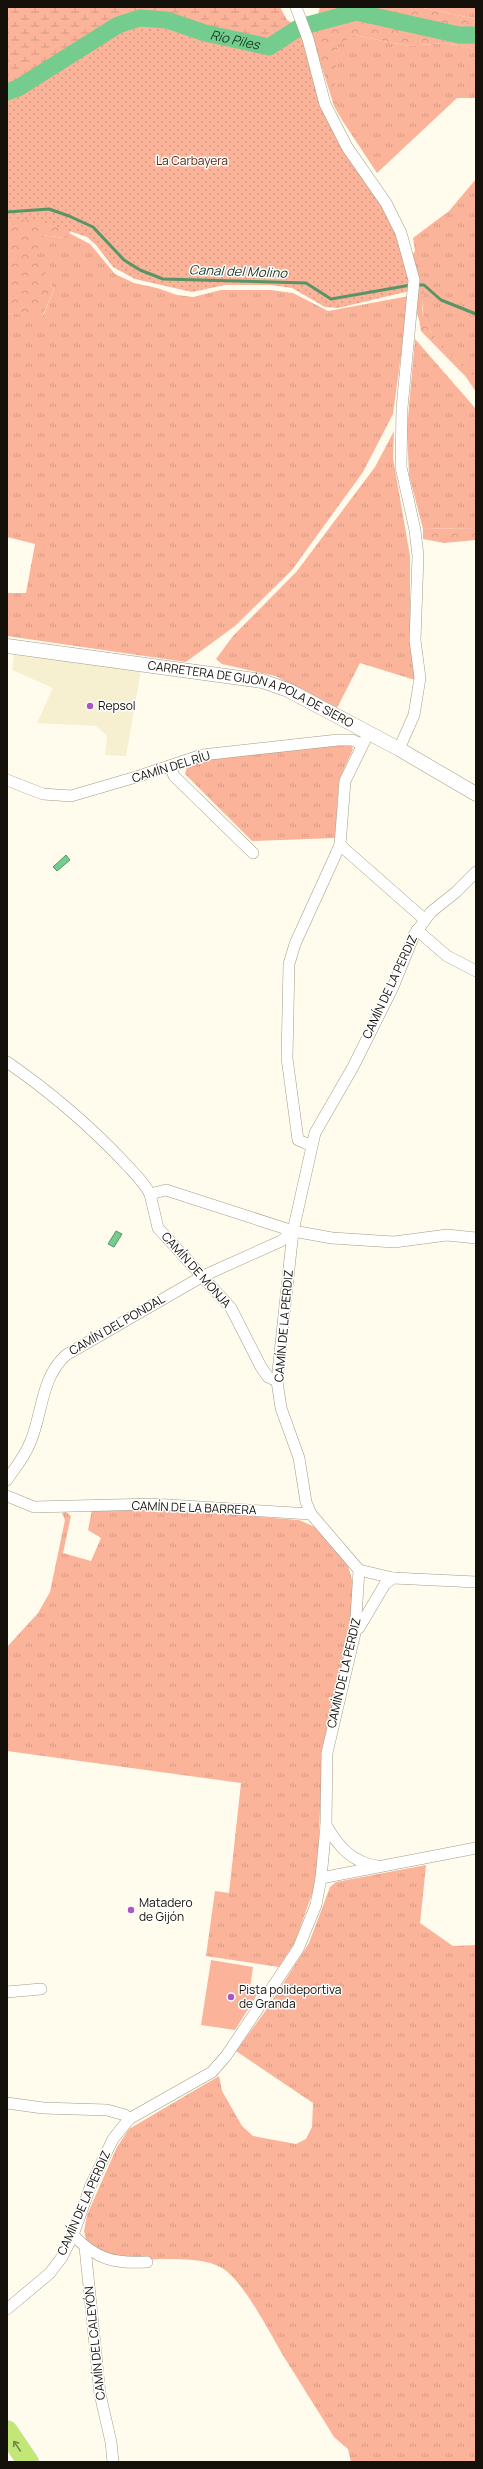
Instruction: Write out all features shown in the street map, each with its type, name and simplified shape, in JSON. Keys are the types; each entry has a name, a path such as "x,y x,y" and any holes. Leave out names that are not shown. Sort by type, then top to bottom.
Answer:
{"highway":[{"path":"7,2431 28,2462"}],"street":[{"path":"296,7 308,39 325,104 347,147 386,203 401,233 414,283 404,380 401,467 415,530 418,556 415,640 420,678 414,715 399,749"},
{"name":"CARRETERA DE GIJÓN A POLA DE SIERO","path":"7,646 262,681 288,690 365,739 399,749 476,794"},
{"path":"310,1145 298,1140 287,1058 287,982 295,944 340,845 345,781 365,739"},
{"name":"CAMÍN DEL RÍU","path":"7,780 43,794 71,796 202,755 226,751 338,740 365,739"},
{"path":"170,766 174,776 189,788 253,853"},
{"path":"340,845 424,919"},
{"name":"CAMÍN DE LA PERDIZ","path":"7,2309 50,2273 62,2257 73,2235 91,2185 106,2152 113,2139 129,2120 212,2072 226,2056 298,1949 316,1905 321,1878 326,1825 327,1753 355,1633 359,1570 311,1514 306,1502 299,1458 281,1408 277,1380 293,1231 310,1145 393,988 417,930 424,919 456,892 476,872"},
{"path":"417,930 447,956 476,971"},
{"path":"7,1062 53,1097 111,1148 146,1186 150,1194 166,1190 293,1231 354,1241 394,1242 447,1236 476,1238"},
{"name":"CAMÍN DE MONJA","path":"150,1194 158,1228 231,1308 261,1367 268,1377 277,1380"},
{"name":"CAMÍN DEL PONDAL","path":"7,1480 31,1442 47,1380 58,1362 94,1337 203,1276 282,1241 293,1231"},
{"name":"CAMÍN DE LA BARRERA","path":"7,1496 34,1507 153,1504 311,1514"},
{"path":"359,1570 393,1578 476,1582"},
{"path":"355,1633 385,1584 393,1578"},
{"path":"326,1825 337,1843 348,1854 360,1862 382,1867"},
{"path":"321,1878 476,1848"},
{"path":"7,1992 41,1989"},
{"path":"7,2103 42,2108 107,2110 125,2116 129,2120"},
{"path":"73,2235 85,2247 100,2257 127,2264 147,2262"},
{"name":"CAMÍN DEL CALEYÓN","path":"85,2247 100,2394 111,2442 113,2462"}],"shaded area":[{"name":"Repsol","path":"14,655 141,670 126,756 105,755 107,736 96,726 37,723 53,688 12,670"},
{"path":"66,855 70,860 57,871 53,867"},
{"path":"116,1231 122,1234 114,1247 108,1244"}],"green space":[{"path":"7,7 280,7 287,20 300,27 269,47 205,33 187,26 118,25 18,88 7,92"},
{"path":"320,7 419,7 476,19 476,49 444,43 408,46 354,35 338,45 334,91 342,120 334,106 322,68 315,60 300,27 313,32"},
{"path":"419,7 476,7 476,19"},
{"name":"La Carbayera","path":"140,18 167,20 205,33 269,47 300,27 325,104 386,203 414,290 338,308 325,307 292,288 271,285 225,285 192,292 135,279 113,267 96,245 87,237 40,221 7,218 7,92 18,88 118,25"},
{"path":"354,35 408,46 444,43 476,49 476,98 457,98 377,173 342,120 333,91 338,44"},
{"path":"476,179 476,378 469,369 455,359 437,341 424,318 423,301 413,238 449,211"},
{"path":"7,205 84,212 66,238 41,235 36,256 54,289 42,317 7,313"},
{"path":"69,233 90,244 115,274 134,283 157,288 177,295 193,297 221,290 270,290 293,293 328,311 409,296 393,414 363,472 292,570 235,626 186,662 7,636 7,593 26,593 35,544 7,537 7,313 43,316 54,289 34,255 41,235 65,238"},
{"path":"416,249 425,281 422,310 430,331 456,360 470,368 476,378 476,392 466,377 421,331 419,319 401,275"},
{"path":"415,339 476,409 476,528 423,529 409,475 407,429"},
{"path":"394,431 393,458 410,556 410,601 415,680 360,663 337,708 275,676 222,664 216,659 233,636 297,571 375,467"},
{"path":"476,528 476,540 444,543 423,539 423,529"},
{"path":"350,744 353,749 339,780 335,838 252,841 185,774 188,764 211,758"},
{"path":"147,1508 299,1520 315,1527 348,1566 354,1586 348,1643 321,1789 317,1880 295,1942 279,1967 206,1956 215,1891 229,1893 241,1783 7,1751 7,1647 38,1613 50,1592 65,1520 62,1513 66,1512 71,1516 63,1553 91,1561 101,1538 88,1530 92,1510"},
{"path":"426,1865 420,1923 453,1946 476,1945 476,2462 351,2462 348,2449 334,2437 256,2309 239,2284 230,2274 222,2268 207,2262 114,2256 98,2250 86,2239 84,2231 87,2215 117,2147 129,2129 219,2076 222,2091 242,2126 253,2136 296,2144 306,2139 312,2127 313,2103 236,2051 266,2010 309,1943 330,1887 336,1882"},
{"name":"Pista polideportiva de Granda","path":"211,1960 253,1967 250,1988 260,1990 235,2030 201,2025"}],"waterway":[{"name":"Río Piles","path":"7,92 18,88 118,25 140,18 167,20 205,33 269,47 300,27 356,12 459,35 476,35"},
{"name":"Canal del Molino","path":"7,212 49,209 69,216 93,227 124,260 140,270 163,279 306,283 331,299 411,285"},
{"name":"Canal del Molino","path":"416,285 424,285 441,300 476,314"}],"place":[{"name":"Repsol","path":"90,706"},
{"name":"Matadero de Gijón","path":"131,1910"},
{"name":"Pista polideportiva de Granda","path":"231,1997"}]}
